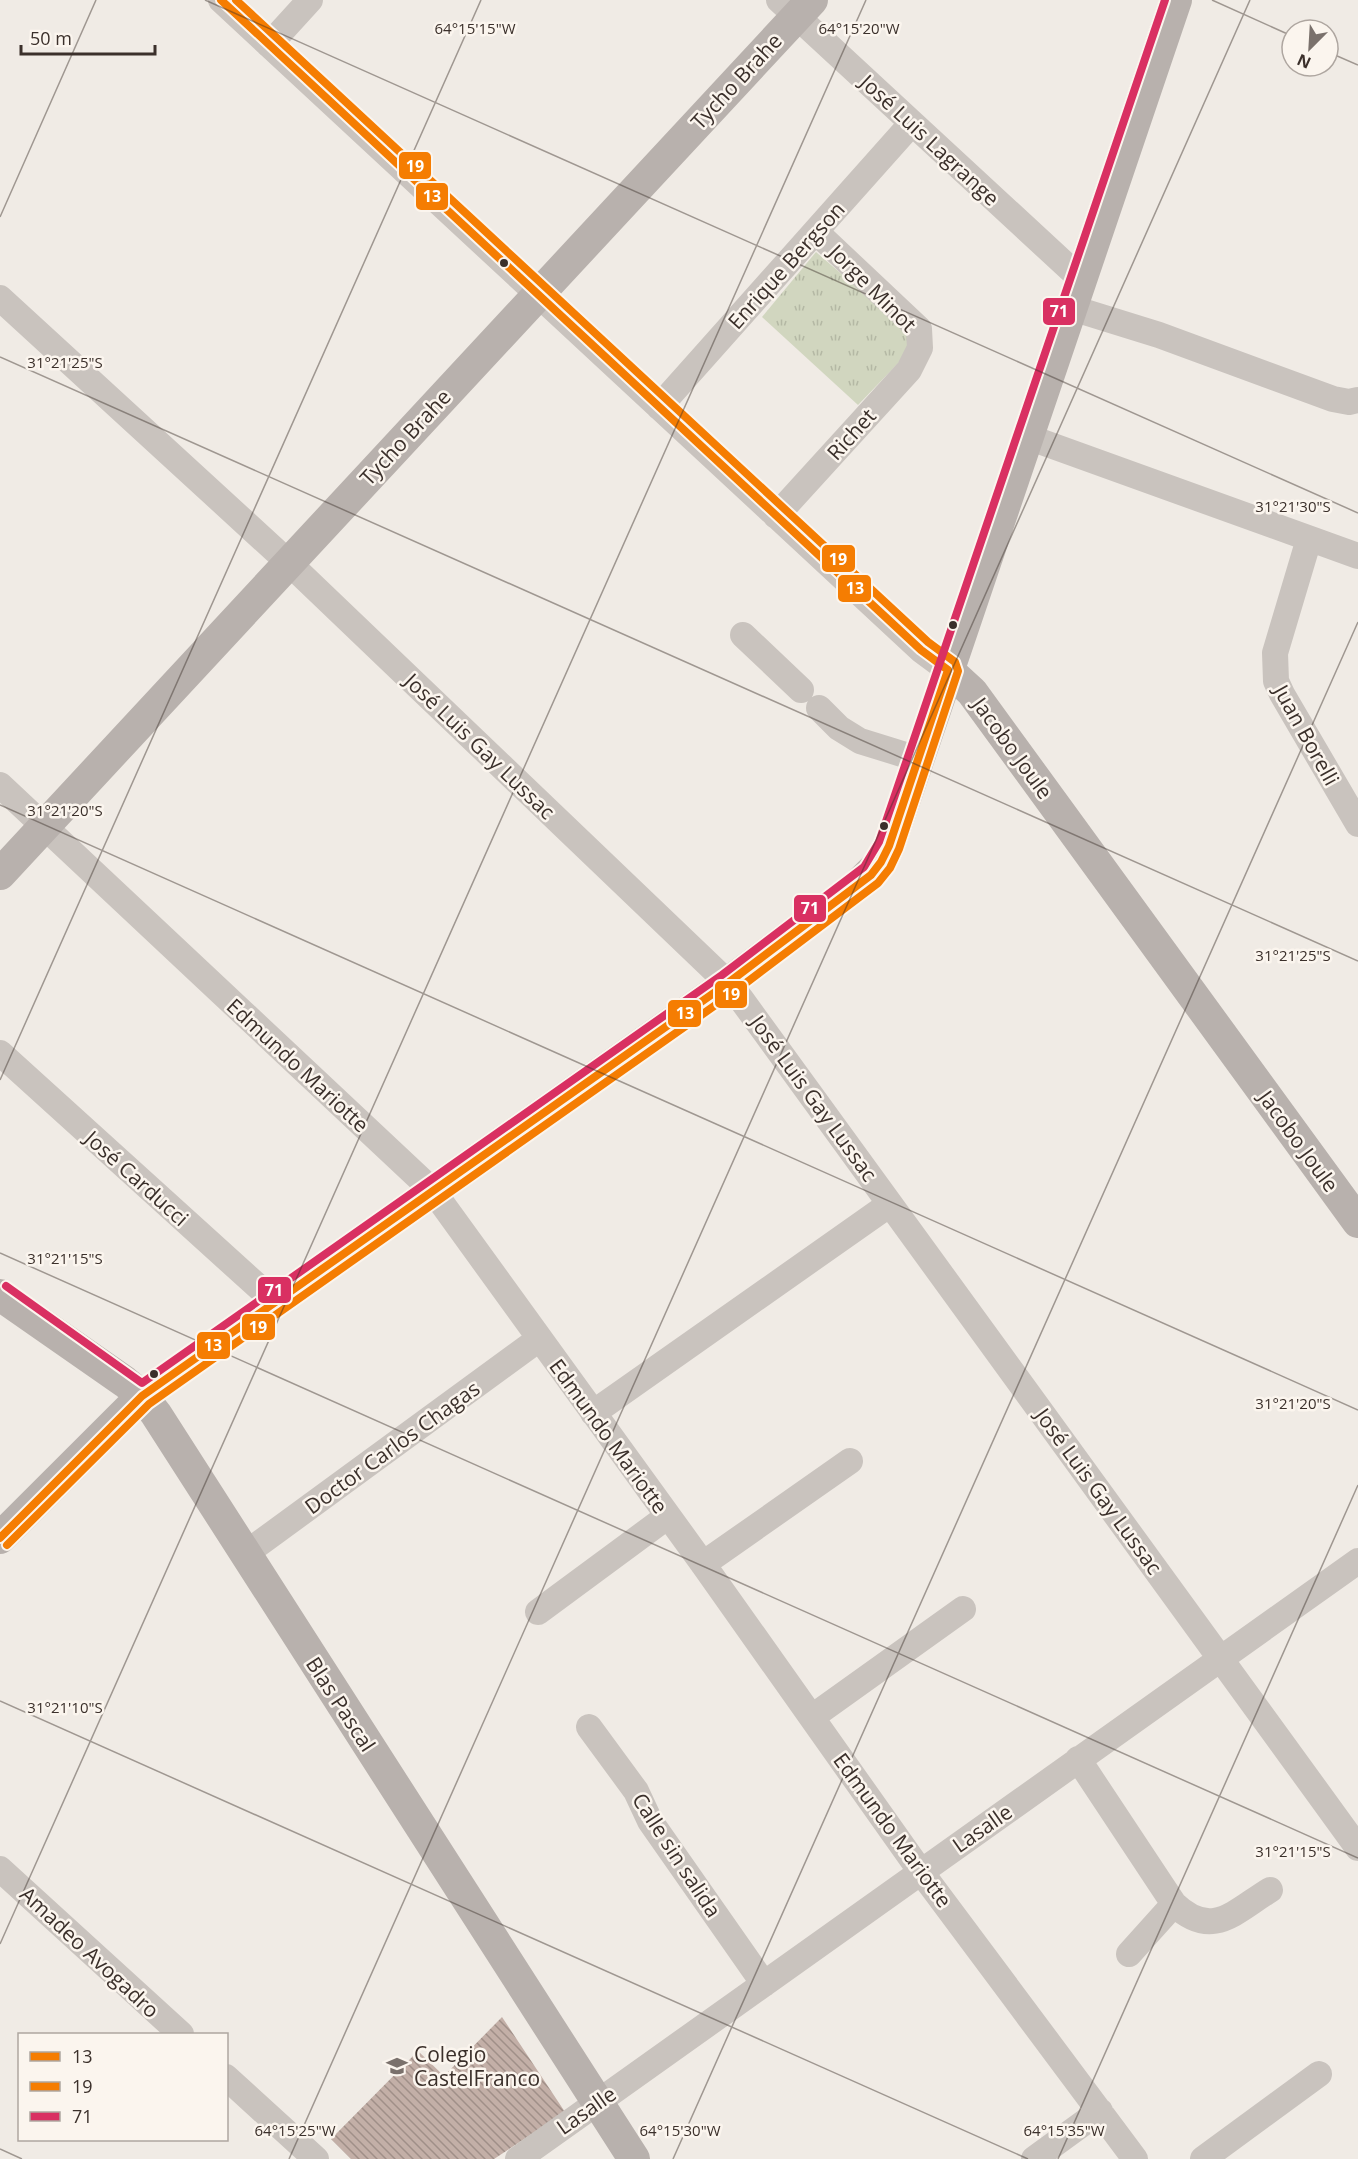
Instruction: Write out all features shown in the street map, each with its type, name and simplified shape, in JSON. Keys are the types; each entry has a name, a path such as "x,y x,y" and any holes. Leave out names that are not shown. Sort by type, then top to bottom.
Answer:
{"main road":[{"path":"0,1538 142,1396 728,983 860,884 876,868 889,846 1176,0"},
{"name":"Tycho Brahe","path":"0,874 538,294 796,6"},
{"name":"Jacobo Joule","path":"948,670 972,692 1358,1222"},
{"name":"Blas Pascal","path":"0,1294 125,1382 142,1396 156,1414 634,2159"}],"street":[{"name":"Jacobo Joule","path":"221,0 921,650 948,670"},
{"path":"269,45 310,0"},
{"name":"José Luis Lagrange","path":"796,6 1077,294"},
{"name":"Enrique Bergson","path":"659,406 912,123"},
{"name":"Jorge Minot","path":"816,232 919,329 920,348"},
{"path":"1077,294 1159,335 1333,399 1349,402 1358,400"},
{"name":"José Luis Gay Lussac","path":"0,298 289,563 728,983 1358,1848"},
{"name":"Richet","path":"776,516 909,370 920,348"},
{"path":"1028,437 1358,556"},
{"name":"Juan Borelli","path":"1310,539 1275,653 1276,681 1358,824"},
{"path":"743,635 801,690 811,686 820,692 822,703 819,708 839,728 860,741 918,759"},
{"name":"Edmundo Mariotte","path":"0,785 433,1191 703,1564 921,1872 1135,2159"},
{"name":"José Carducci","path":"0,1053 275,1302"},
{"path":"593,1413 890,1204"},
{"name":"Doctor Carlos Chagas","path":"245,1554 539,1339"},
{"path":"703,1564 849,1461"},
{"path":"538,1612 668,1516"},
{"name":"Lasalle","path":"518,2159 1358,1561"},
{"path":"812,1717 963,1609"},
{"name":"Calle sin salida","path":"590,1727 636,1791 650,1821 764,1984"},
{"path":"1078,1760 1174,1904 1186,1915 1208,1923 1220,1920 1270,1890"},
{"name":"Amadeo Avogadro","path":"0,1869 180,2033"},
{"path":"1129,1954 1174,1904"},
{"path":"1203,2159 1319,2074"},
{"path":"228,2079 316,2159"},
{"path":"1034,2159 1100,2111"}],"green space":[{"path":"816,252 909,332 906,355 858,405 762,317"}],"building":[{"path":"502,2017 565,2112 494,2159 351,2159 331,2139 418,2051 444,2076"}],"transit line":[{"name":"13","path":"0,1538 142,1396 728,983 871,875 889,846 948,670 921,650 221,0"},
{"name":"19","path":"7,1545 149,1404 734,992 878,883 890,868 899,849 958,671 955,662 928,642 236,0"},
{"name":"71","path":"6,1286 142,1383 722,975 864,867 879,842 1165,0"}],"place":[{"name":"Colegio CastelFranco","path":"397,2066"}]}
